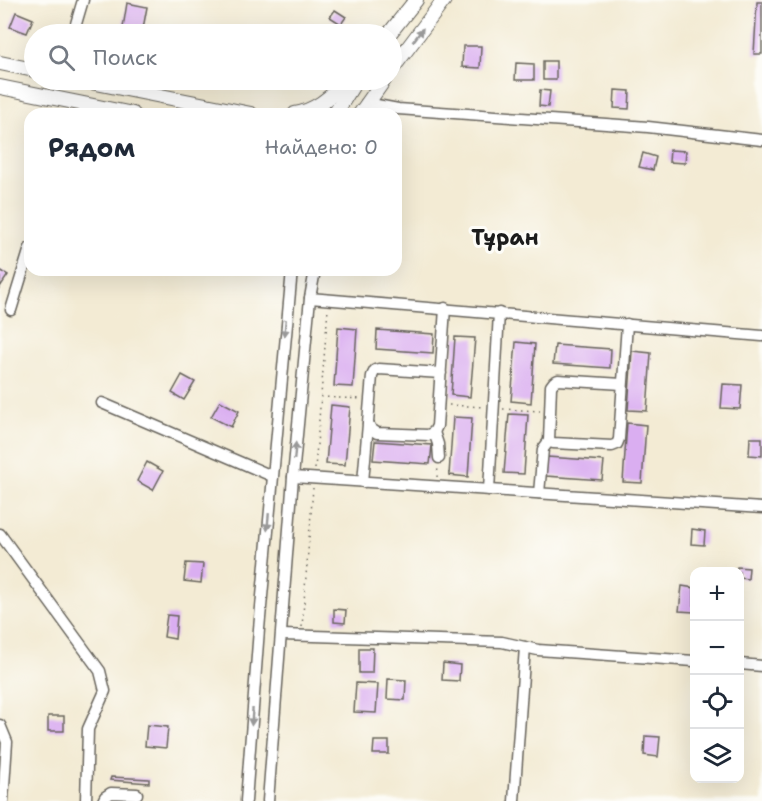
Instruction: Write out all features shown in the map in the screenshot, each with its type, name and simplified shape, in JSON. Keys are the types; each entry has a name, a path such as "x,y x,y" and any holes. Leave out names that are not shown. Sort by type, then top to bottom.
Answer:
{"main road":[{"path":"397,24 416,0"},
{"path":"402,56 444,0"},
{"path":"0,63 24,68"},
{"path":"0,87 74,108"},
{"path":"131,90 221,108"},
{"path":"314,108 324,103 338,90"},
{"path":"339,108 350,90"},
{"path":"363,108 376,90"}],"street":[{"path":"76,24 83,0"},
{"path":"402,109 648,126 762,140"},
{"path":"11,310 24,268"},
{"path":"246,801 272,476 291,276"},
{"path":"268,801 293,477 314,276"},
{"path":"310,298 762,336"},
{"path":"368,423 377,433 428,435 434,432 437,426 445,308"},
{"path":"489,490 499,313"},
{"path":"549,441 612,446 617,444 627,324"},
{"path":"363,482 372,376 375,370 441,373"},
{"path":"539,494 543,449 549,441 551,387 554,382 558,380 622,384"},
{"path":"102,403 272,476"},
{"path":"434,432 439,458"},
{"path":"293,477 762,508"},
{"path":"0,534 100,671 104,680 105,691 88,729 86,801"},
{"path":"282,634 502,642 538,650 690,661"},
{"path":"514,801 525,647"},
{"path":"744,664 762,666"},
{"path":"0,725 7,742 3,801"},
{"path":"103,801 111,793 137,794"}],"path":[{"path":"302,635 329,299"},
{"path":"321,397 370,400"},
{"path":"436,487 439,458"}],"building":[{"path":"757,2 762,2 762,54 754,54"},
{"path":"127,3 147,7 144,24 124,24"},
{"path":"335,10 346,17 341,24 330,17"},
{"path":"16,12 33,19 31,24 24,24 24,32 10,27"},
{"path":"463,46 481,46 480,68 462,67"},
{"path":"543,61 556,61 556,80 543,80"},
{"path":"516,63 534,64 534,80 515,80"},
{"path":"540,90 550,91 548,107 539,106"},
{"path":"615,90 630,91 629,109 614,108"},
{"path":"670,150 686,151 685,163 669,162"},
{"path":"643,153 656,157 653,170 639,167"},
{"path":"0,270 8,275 0,287"},
{"path":"338,327 357,329 353,387 334,386"},
{"path":"377,330 434,334 433,353 376,349"},
{"path":"455,337 475,338 470,397 451,395"},
{"path":"516,342 535,344 531,403 511,401"},
{"path":"555,345 611,349 610,368 553,364"},
{"path":"632,351 651,353 647,411 628,410"},
{"path":"182,375 195,382 184,400 172,393"},
{"path":"723,384 742,385 740,409 721,408"},
{"path":"220,401 239,411 231,427 211,417"},
{"path":"331,405 350,407 345,465 326,464"},
{"path":"509,414 528,415 524,474 504,473"},
{"path":"453,417 472,418 468,477 449,475"},
{"path":"627,423 646,425 642,483 623,482"},
{"path":"750,438 762,438 762,456 749,455"},
{"path":"375,441 432,445 430,464 373,460"},
{"path":"547,457 604,461 602,480 546,476"},
{"path":"147,462 163,471 153,490 137,481"},
{"path":"692,529 705,531 704,545 691,544"},
{"path":"186,563 203,564 201,583 184,581"},
{"path":"744,568 749,568 748,579 744,578"},
{"path":"682,586 690,587 690,612 679,611"},
{"path":"334,609 346,610 345,623 334,622"},
{"path":"167,615 177,616 175,639 164,637"},
{"path":"359,648 373,648 372,673 359,673"},
{"path":"443,663 460,665 459,681 442,680"},
{"path":"388,679 406,680 405,700 387,699"},
{"path":"356,683 378,684 376,713 354,712"},
{"path":"48,716 64,716 64,731 48,731"},
{"path":"147,725 168,727 166,748 145,746"},
{"path":"645,736 660,737 658,757 644,755"},
{"path":"374,741 389,741 389,754 373,754"},
{"path":"111,777 149,779 149,783 110,780"}],"district":[{"name":"Тұран","path":"505,237"}]}
